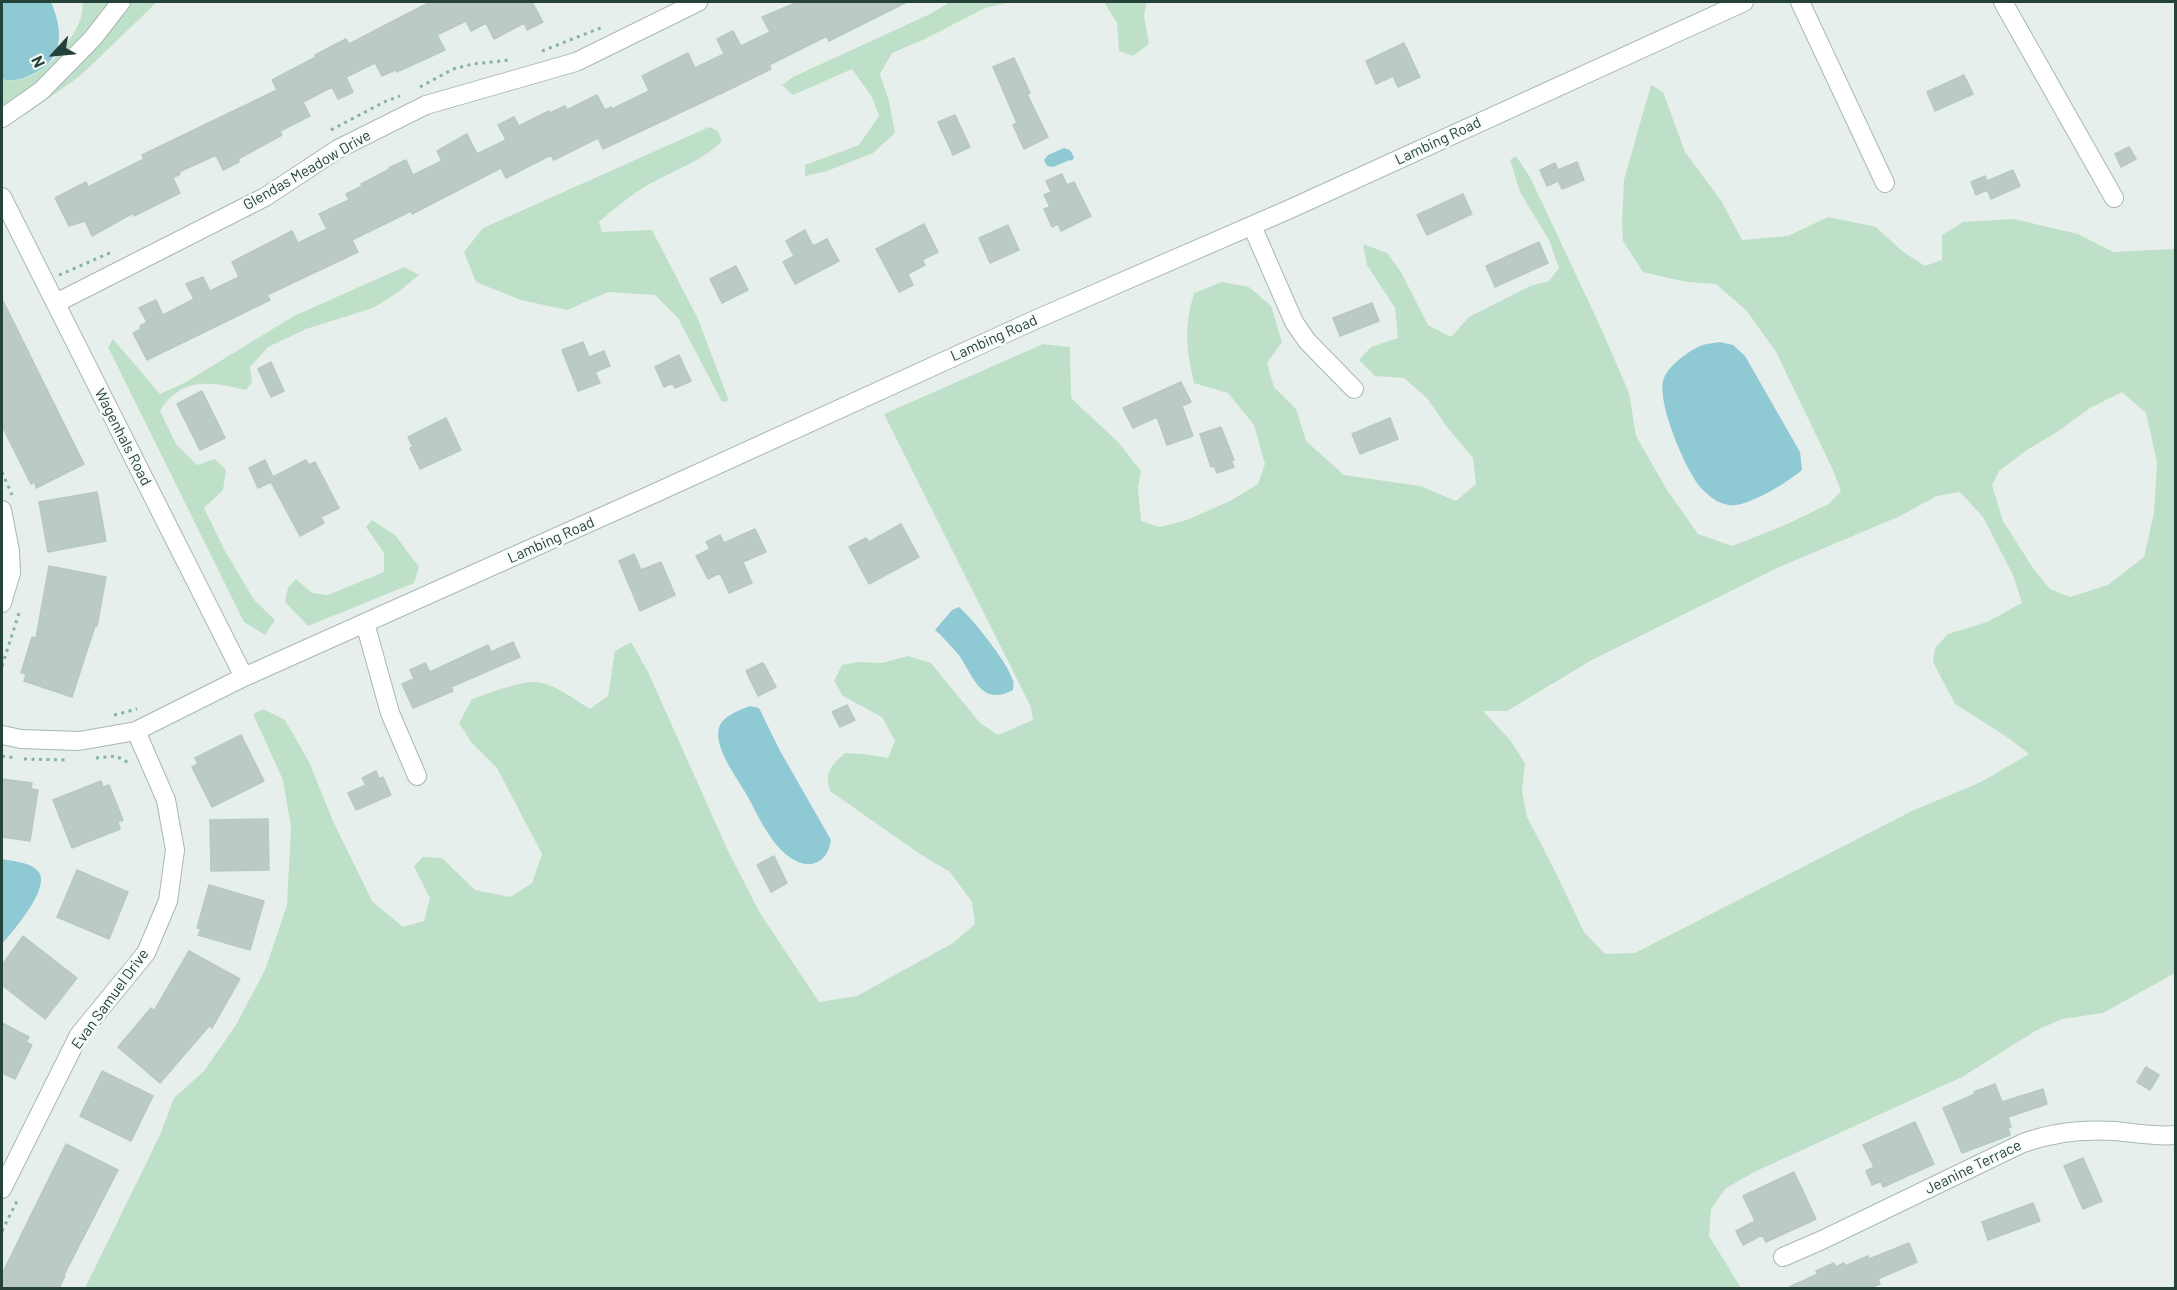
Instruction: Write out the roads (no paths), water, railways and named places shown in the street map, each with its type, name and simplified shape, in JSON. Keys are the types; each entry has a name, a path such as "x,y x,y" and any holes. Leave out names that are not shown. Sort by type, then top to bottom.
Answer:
{"street":[{"path":"2,117 41,92 93,38 121,2"},
{"name":"Glendas Meadow Drive","path":"56,303 265,197 338,149 426,105 576,62 698,2"},
{"name":"Lambing Road","path":"2,735 29,740 79,741 136,731 244,677 1017,327 1252,226 1744,2"},
{"path":"1800,2 1885,183"},
{"path":"2003,2 2115,198"},
{"name":"Wagenhals Road","path":"2,197 244,677"},
{"path":"1252,226 1294,322 1307,340 1354,389"},
{"path":"2,510 10,551 11,573 2,603"},
{"path":"365,623 390,713 417,776"},
{"name":"Evan Samuel Drive","path":"2,1189 80,1035 146,953 168,901 175,850 168,810 166,800 136,731"},
{"name":"Jeanine Terrace","path":"1783,1257 2046,1134 2111,1131 2175,1135"}],"water":[{"path":"2,2 51,2 58,23 58,43 51,60 43,68 18,80 2,79"},
{"path":"1064,148 1070,150 1074,157 1072,161 1053,167 1047,166 1044,160 1048,155"},
{"path":"1720,342 1733,345 1745,356 1800,452 1802,470 1767,493 1737,505 1725,504 1714,499 1695,480 1674,435 1662,388 1666,373 1683,356 1700,346"},
{"path":"959,607 998,653 1010,673 1013,690 993,695 985,692 973,679 958,654 935,630 952,610"},
{"path":"750,706 759,708 779,749 831,840 825,855 816,863 795,861 774,842 722,750 718,733 722,721"},
{"path":"2,859 21,862 35,868 41,878 36,898 2,944"}]}
